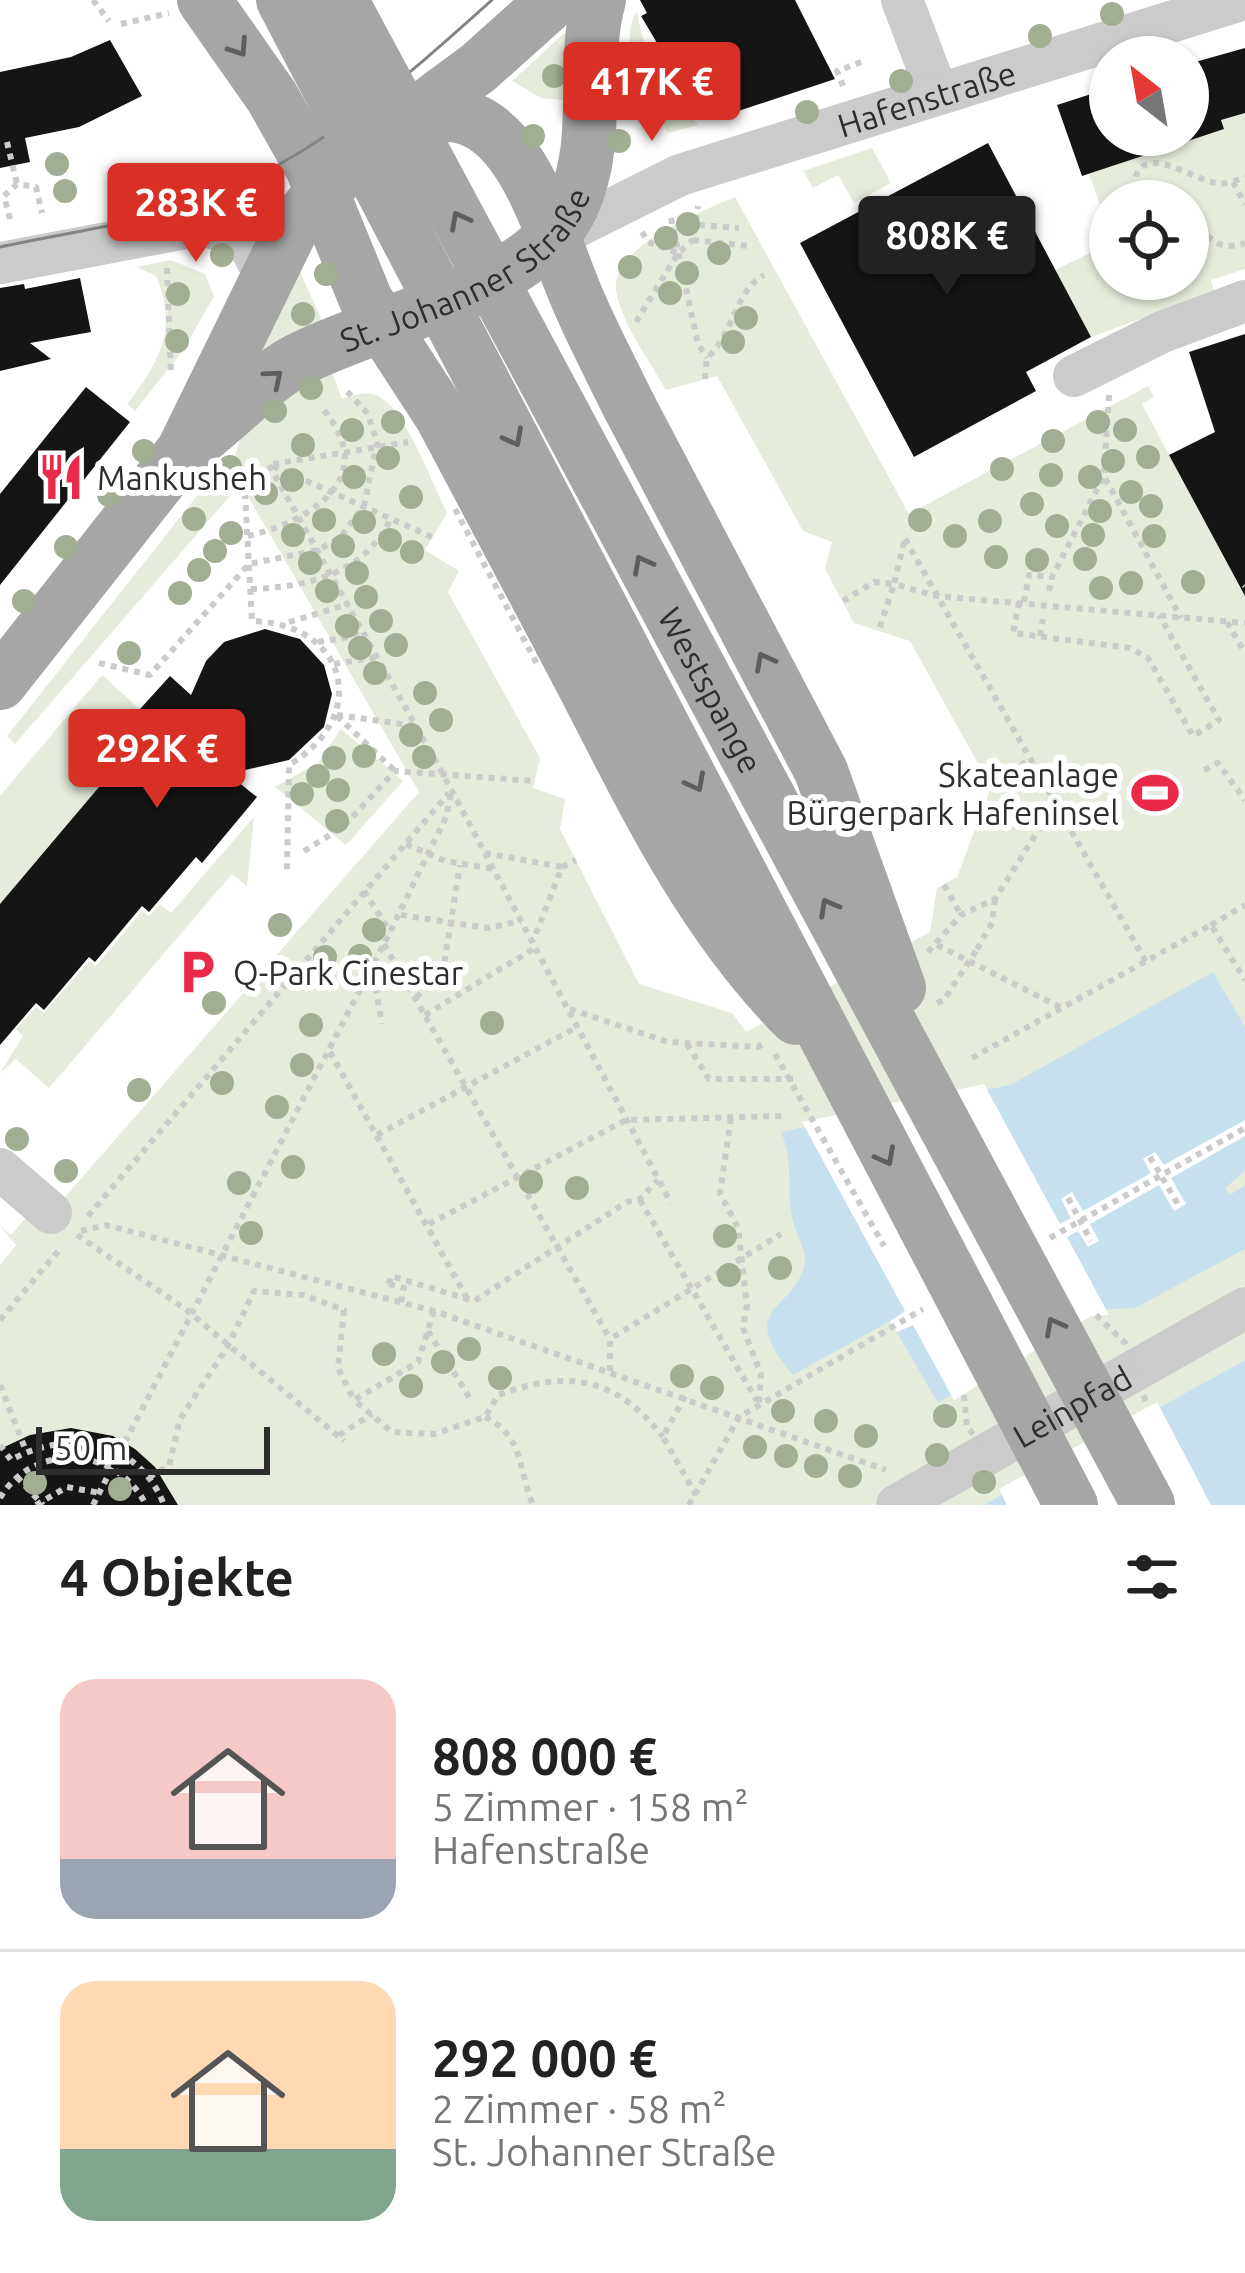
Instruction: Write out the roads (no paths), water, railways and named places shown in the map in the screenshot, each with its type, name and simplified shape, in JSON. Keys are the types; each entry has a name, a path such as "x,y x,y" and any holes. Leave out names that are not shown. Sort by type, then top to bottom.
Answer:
{"main road":[{"name":"Westspange","path":"283,0 1071,1505"},
{"name":"Westspange","path":"341,0 770,803 949,1070 1148,1505"},
{"name":"St. Johanner Straße","path":"0,683 183,451 291,230 323,190 554,0"},
{"name":"St. Johanner Straße","path":"183,451 295,361 414,355 463,293 554,238 583,176 592,118 592,26 598,0"},
{"path":"188,6 272,97 323,190 355,276 414,355 656,823 712,918 759,981 832,1053"},
{"path":"412,120 452,115 477,124 509,150 532,184 554,238 573,322 629,406 821,771 949,1070"}],"street":[{"path":"902,0 937,92"},
{"name":"Hafenstraße","path":"554,238 680,175 1241,0"},
{"path":"0,263 202,225 244,238 266,277"},
{"path":"1074,376 1245,301"},
{"path":"0,1169 65,1224"},
{"name":"Leinpfad","path":"916,1496 1245,1308"}],"water":[{"path":"1213,972 1245,1027 1245,1171 1225,1188 1230,1195 1245,1185 1245,1249 1135,1308 1089,1310 938,1403 890,1321 793,1375 768,1334 773,1310 800,1278 805,1261 791,1213 788,1156 781,1132 1010,1085"},
{"path":"1245,1360 1245,1505 984,1505 1001,1495"}],"tram line":[{"path":"0,247 150,216 240,185 354,116 492,0"}],"place":[{"name":"Mankusheh","path":"61,477"},
{"name":"Skateanlage Bürgerpark Hafeninsel","path":"1155,793"},
{"name":"Q-Park Cinestar","path":"197,972"}]}
